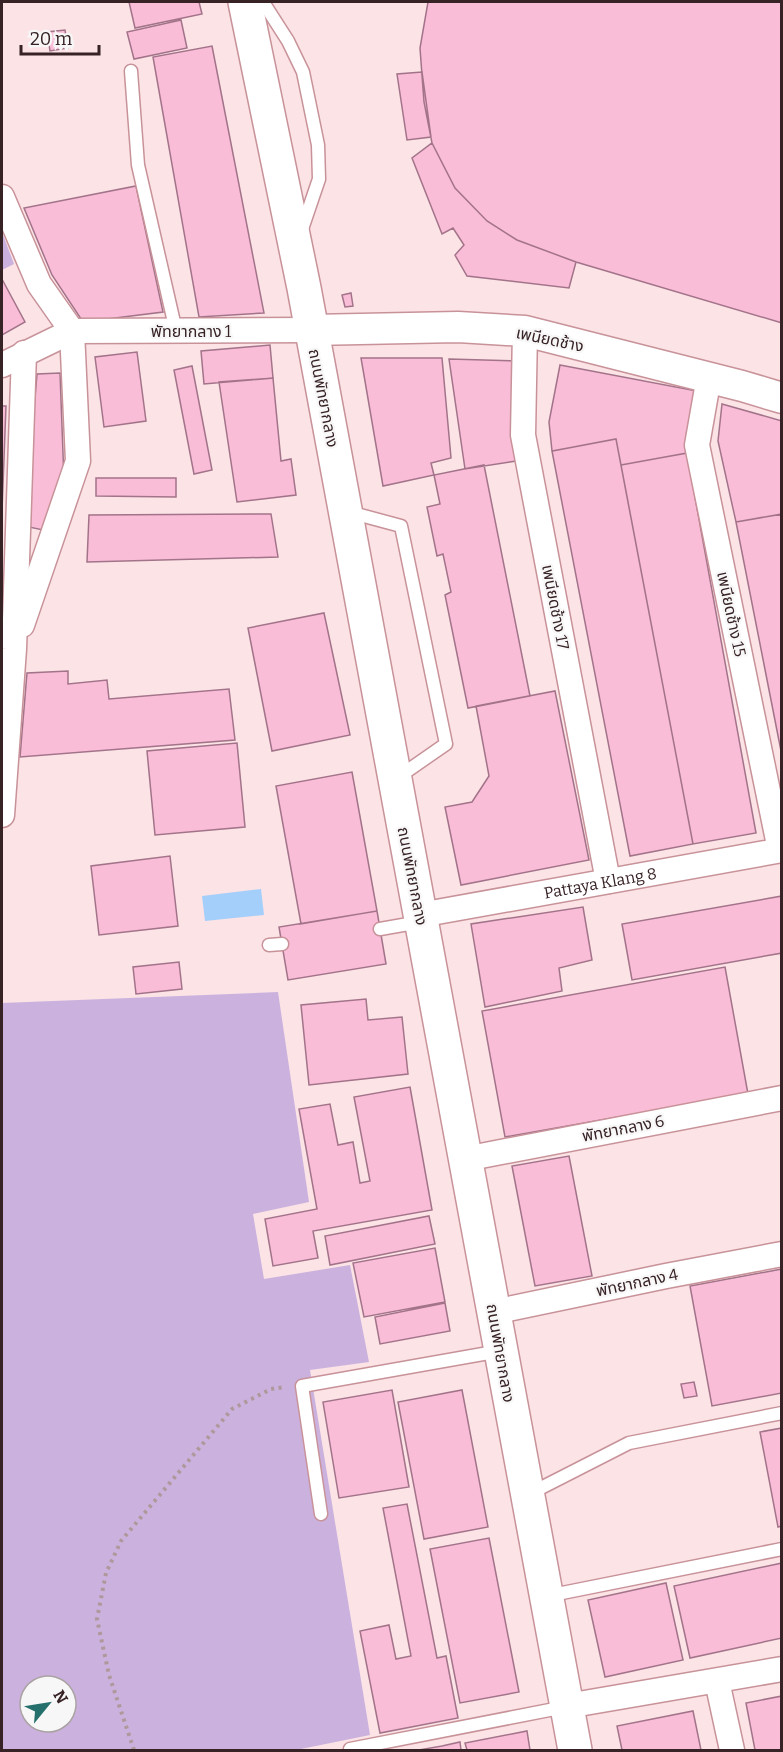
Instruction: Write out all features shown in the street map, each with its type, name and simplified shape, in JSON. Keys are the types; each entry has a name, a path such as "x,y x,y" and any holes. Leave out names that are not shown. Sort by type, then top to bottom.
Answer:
{"main road":[{"name":"ถนนพัทยากลาง","path":"245,2 296,249 575,1750"}],"street":[{"path":"2,197 39,284 72,331 78,461 14,649"},
{"name":"เพนียดช้าง","path":"311,330 458,327 525,331 709,377 782,399"},
{"name":"พัทยากลาง 1","path":"72,331 311,330"},
{"path":"2,365 72,331"},
{"name":"เพนียดช้าง 17","path":"525,331 523,435 609,881"},
{"path":"2,815 14,649 24,353"},
{"name":"เพนียดช้าง 15","path":"709,377 697,446 781,850"},
{"name":"Pattaya Klang 8","path":"421,918 781,850"},
{"name":"พัทยากลาง 6","path":"465,1159 782,1098"},
{"name":"พัทยากลาง 4","path":"494,1312 782,1254"},
{"path":"567,1706 782,1669"},
{"path":"717,1681 732,1750"}],"lane":[{"path":"263,2 288,41 303,72 318,145 319,179 296,249"},
{"path":"131,71 138,165 176,331"},
{"path":"345,511 401,526 446,744 395,780"},
{"path":"380,928 421,918"},
{"path":"269,945 282,944"},
{"path":"321,1514 302,1386 501,1350"},
{"path":"528,1495 628,1443 782,1413"},
{"path":"546,1596 782,1549"},
{"path":"350,1749 567,1706"}],"path":[{"path":"134,1750 109,1675 97,1619 106,1573 121,1541 232,1409 271,1389 302,1386"}],"shaded area":[{"path":"2,232 14,264 2,270"},
{"path":"278,992 309,1202 253,1214 264,1279 350,1265 369,1362 310,1370 370,1735 296,1750 2,1750 2,1003"}],"water":[{"path":"261,889 264,915 205,921 202,896"}],"building":[{"path":"129,2 199,2 202,14 135,28"},
{"path":"428,2 782,2 782,323 576,262 517,240 487,221 455,188 432,143 424,102 420,48"},
{"path":"181,20 187,48 134,59 127,32"},
{"path":"65,30 68,48 50,51 47,32"},
{"path":"212,46 264,313 199,317 153,57"},
{"path":"422,72 431,137 407,140 397,74"},
{"path":"432,143 455,188 487,221 517,240 576,262 569,288 467,276 455,255 464,245 453,228 442,234 412,158"},
{"path":"136,186 163,312 83,322 52,275 24,208"},
{"path":"2,282 25,322 2,335"},
{"path":"351,293 353,306 345,307 342,295"},
{"path":"270,345 273,378 204,384 201,351"},
{"path":"137,352 146,421 104,427 95,357"},
{"path":"361,358 442,358 451,458 431,463 434,475 383,486"},
{"path":"449,359 517,361 516,461 465,469"},
{"path":"560,365 697,391 687,453 621,465 616,439 552,451 549,422"},
{"path":"192,366 212,470 194,474 174,370"},
{"path":"60,373 64,480 43,530 24,526 37,374"},
{"path":"273,378 281,461 291,459 296,495 237,502 219,382"},
{"path":"722,404 782,421 782,514 736,522 718,441"},
{"path":"2,406 6,406 2,511"},
{"path":"616,439 693,844 630,856 552,451"},
{"path":"687,453 756,833 693,844 621,465"},
{"path":"484,465 530,696 468,708 445,595 451,592 443,554 437,556 427,507 440,504 434,475"},
{"path":"96,478 176,478 176,497 96,496"},
{"path":"271,514 278,557 87,562 89,515"},
{"path":"782,514 782,756 736,522"},
{"path":"324,613 350,735 272,751 248,628"},
{"path":"68,671 68,684 107,680 109,699 229,689 235,740 20,757 27,673"},
{"path":"555,691 589,860 461,885 445,807 472,802 489,776 476,706"},
{"path":"237,743 245,827 155,835 147,751"},
{"path":"352,772 377,911 301,924 276,786"},
{"path":"170,856 178,926 99,935 91,866"},
{"path":"782,896 782,953 632,980 622,924"},
{"path":"583,907 592,960 559,968 562,991 485,1007 471,924"},
{"path":"377,911 386,964 288,980 279,927"},
{"path":"179,962 182,989 136,994 133,967"},
{"path":"725,967 748,1094 505,1137 482,1011"},
{"path":"366,999 368,1020 402,1017 408,1074 309,1085 301,1005"},
{"path":"410,1087 432,1210 313,1231 318,1258 273,1266 265,1219 317,1209 299,1109 330,1104 338,1145 353,1142 360,1183 370,1181 354,1097"},
{"path":"569,1156 592,1276 535,1286 512,1166"},
{"path":"429,1216 435,1244 330,1265 325,1236"},
{"path":"435,1248 445,1302 364,1317 353,1263"},
{"path":"782,1269 782,1393 712,1406 690,1286"},
{"path":"445,1303 450,1331 380,1344 375,1317"},
{"path":"694,1382 697,1396 684,1398 681,1384"},
{"path":"392,1390 409,1487 339,1498 323,1402"},
{"path":"462,1390 488,1527 424,1539 398,1402"},
{"path":"782,1428 782,1526 778,1527 760,1432"},
{"path":"407,1504 437,1658 446,1656 458,1718 380,1733 360,1631 389,1625 396,1659 411,1656 383,1508"},
{"path":"489,1538 519,1692 460,1703 430,1549"},
{"path":"782,1563 782,1638 690,1658 674,1586"},
{"path":"666,1583 683,1660 605,1677 588,1600"},
{"path":"782,1696 782,1750 755,1750 746,1703"},
{"path":"693,1711 701,1750 622,1750 617,1726"},
{"path":"527,1731 530,1750 467,1750 465,1743"},
{"path":"460,1742 461,1750 419,1750 442,1746"}]}
